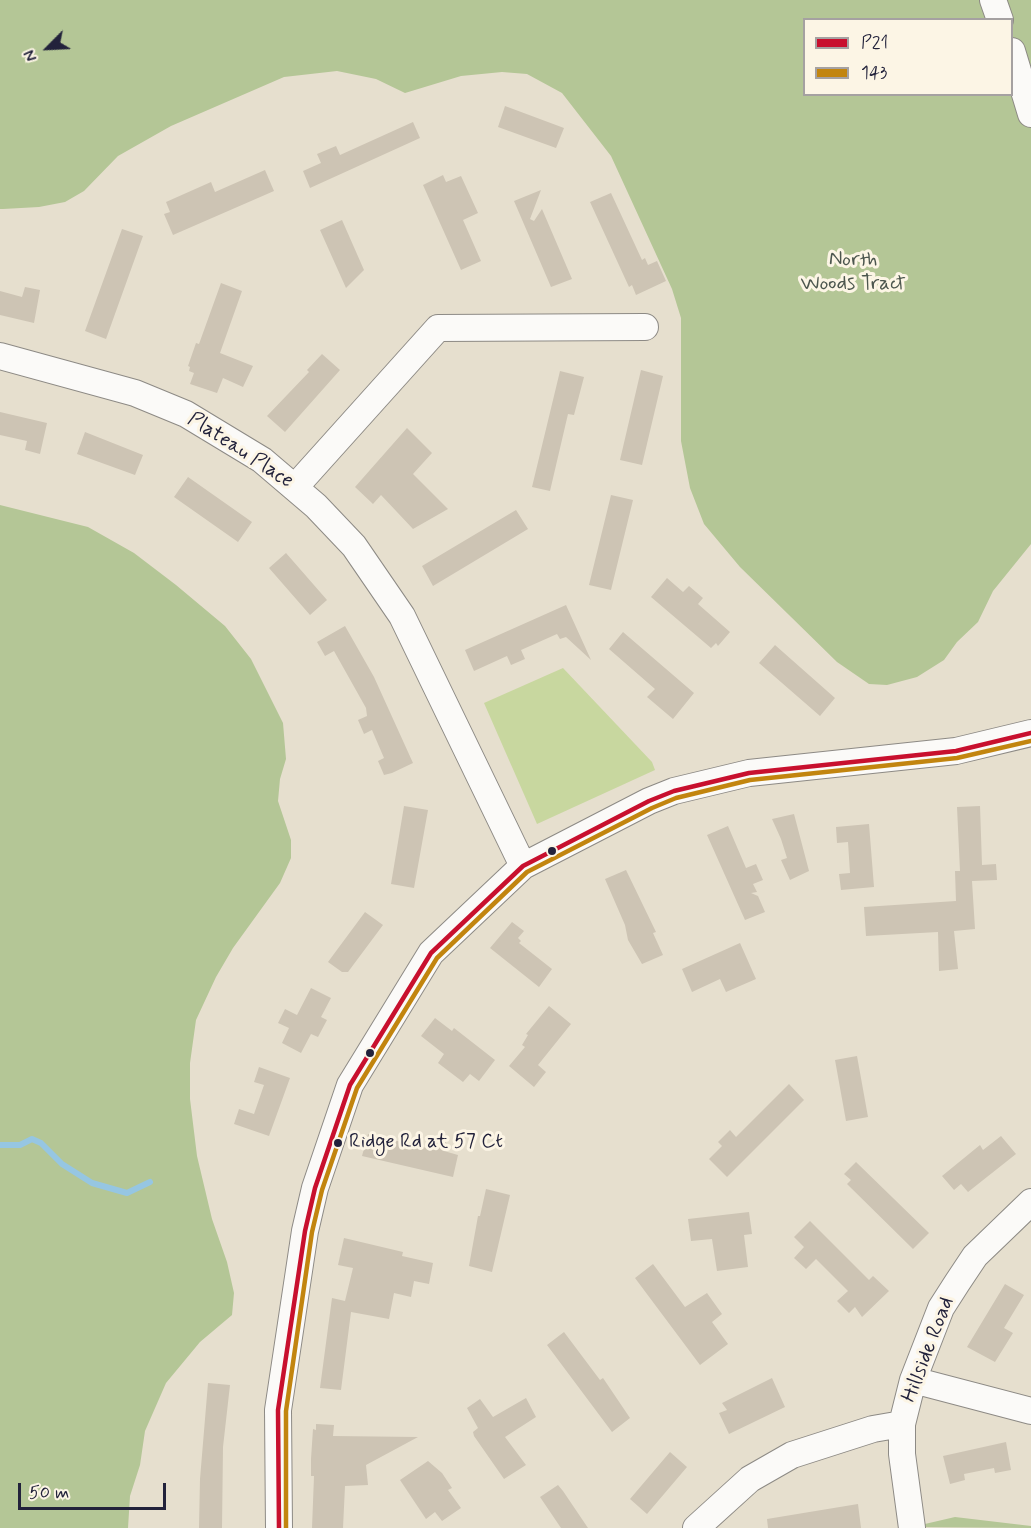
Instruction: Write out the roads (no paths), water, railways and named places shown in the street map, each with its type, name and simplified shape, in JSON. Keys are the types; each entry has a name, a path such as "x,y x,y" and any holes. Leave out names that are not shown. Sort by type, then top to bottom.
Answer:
{"street":[{"path":"993,0 999,18"},
{"path":"1013,57 1031,114"},
{"path":"296,486 438,327 645,327"},
{"name":"Plateau Place","path":"0,356 94,380 160,403 227,438 296,486 354,546 402,616 523,866"},
{"path":"279,1528 278,1410 305,1231 315,1188 350,1085 431,953 523,866 649,801 705,782 783,768 956,751 990,745 1031,733"},
{"name":"Hillside Road","path":"912,1528 904,1485 902,1424 913,1380 941,1308 957,1282 975,1256 1031,1202"},
{"path":"913,1380 1031,1411"},
{"path":"696,1528 750,1479 792,1455 873,1429 902,1424"}],"waterway":[{"path":"0,1145 20,1145 32,1139 41,1143 62,1164 92,1183 127,1193 150,1182"}],"place":[{"name":"Ridge Rd at 57 Ct","path":"338,1143"}],"park label":[{"name":"North Woods Tract","path":"853,273"}]}
